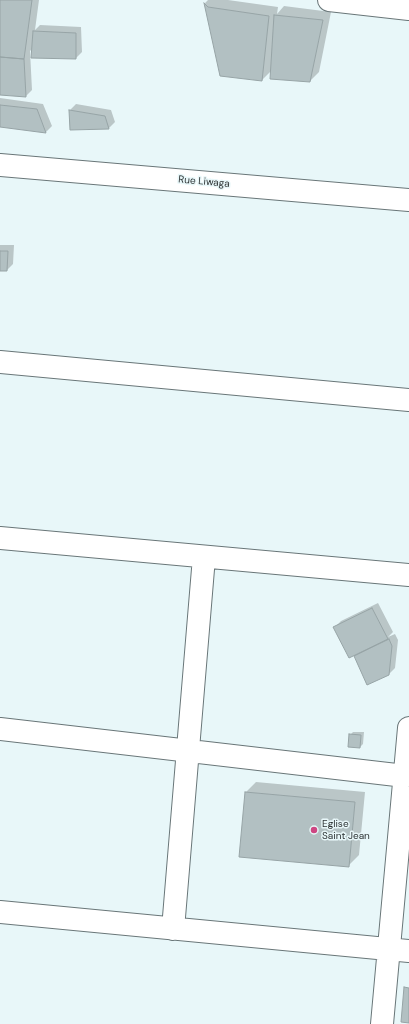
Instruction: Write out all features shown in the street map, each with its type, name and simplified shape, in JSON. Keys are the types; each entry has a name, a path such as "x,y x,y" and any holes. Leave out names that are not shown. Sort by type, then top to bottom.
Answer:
{"street":[{"path":"329,0 409,9"},
{"name":"Rue Liwaga","path":"0,165 409,200"},
{"path":"0,362 409,400"},
{"path":"0,538 409,575"},
{"path":"173,928 204,556"},
{"path":"382,1024 398,950 405,776 409,728"},
{"path":"0,729 405,776"},
{"path":"0,912 398,950"}],"building":[{"path":"0,0 32,0 24,59 0,57"},
{"path":"204,3 208,7 269,16 262,81 220,76"},
{"path":"274,15 323,20 310,82 270,79"},
{"path":"33,31 76,33 76,59 31,58"},
{"path":"0,57 24,59 26,97 0,95"},
{"path":"0,105 37,109 46,133 0,127"},
{"path":"69,110 105,116 109,129 70,130"},
{"path":"0,251 8,251 7,271 0,271"},
{"path":"372,608 388,639 349,658 333,627"},
{"path":"389,639 392,646 389,675 367,685 354,656"},
{"path":"349,734 361,735 360,748 348,747"},
{"path":"245,792 355,802 349,867 239,857"},
{"path":"404,987 409,988 409,1023 401,1022"}],"place":[{"name":"Eglise Saint Jean","path":"314,830"}]}
